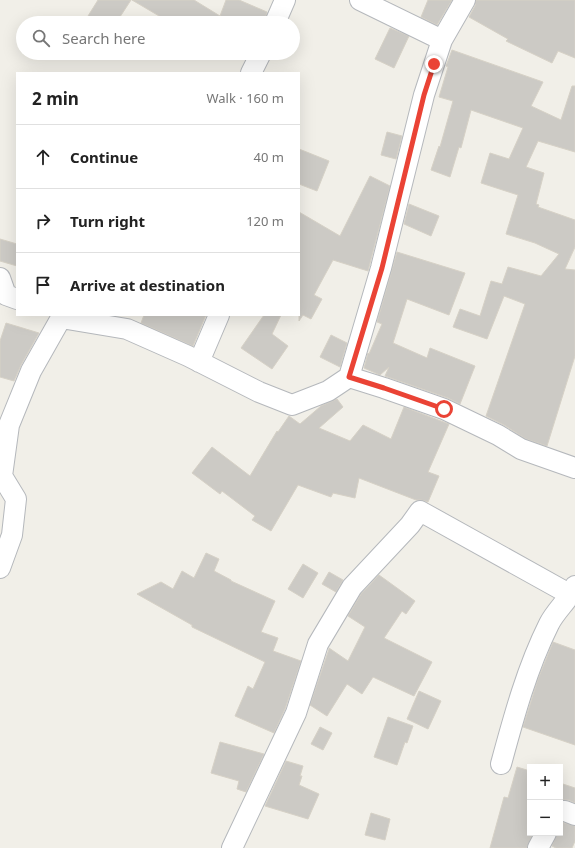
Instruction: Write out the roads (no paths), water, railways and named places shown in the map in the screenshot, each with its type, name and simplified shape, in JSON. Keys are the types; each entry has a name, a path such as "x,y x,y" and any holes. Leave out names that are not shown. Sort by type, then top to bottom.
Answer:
{"street":[{"path":"278,16 285,0"},
{"path":"360,0 442,40"},
{"path":"0,568 12,535 16,499 2,476 5,423 58,316 130,322 199,362 259,392 292,405 328,392 349,377 382,268 424,95 442,40 465,0"},
{"path":"251,72 257,60"},
{"path":"0,278 6,294 16,299"},
{"path":"199,362 219,316"},
{"path":"349,377 444,409 498,434 521,449 575,468"},
{"path":"232,848 296,713 318,644 352,587 410,525 420,512 573,591 550,621 538,648 517,706 501,764"},
{"path":"563,811 575,815"},
{"path":"538,848 544,836"}]}
